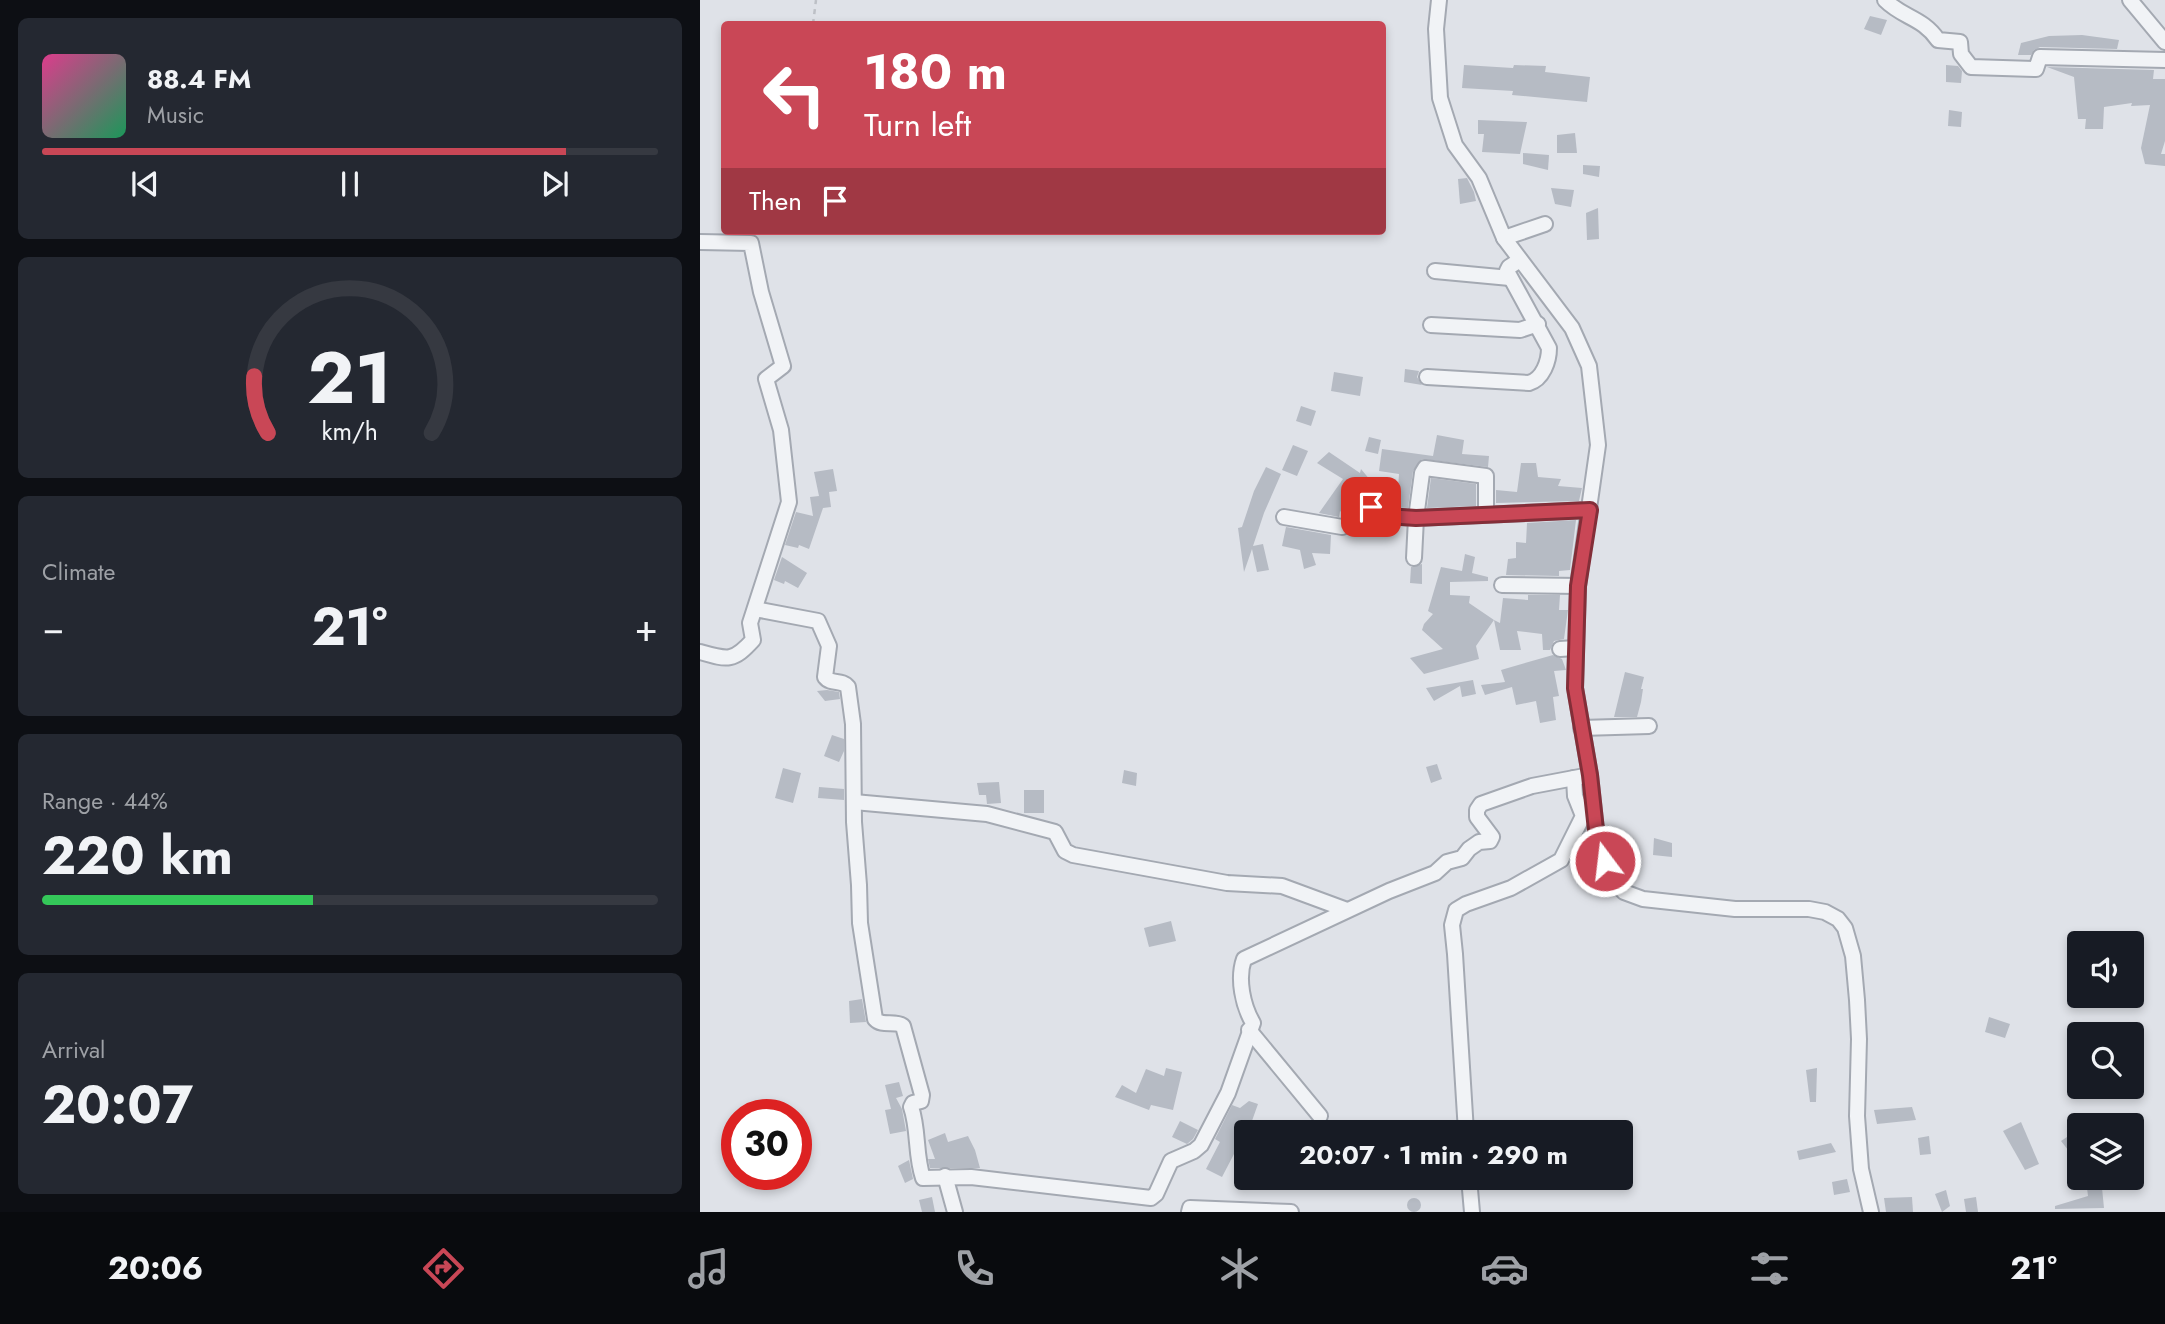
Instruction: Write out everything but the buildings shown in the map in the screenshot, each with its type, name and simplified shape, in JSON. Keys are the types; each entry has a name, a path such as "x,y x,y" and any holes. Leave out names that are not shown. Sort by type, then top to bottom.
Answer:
{"street":[{"path":"1438,0 1436,29 1440,98 1455,145 1479,178 1504,238 1572,328 1589,366 1598,445 1578,586 1575,688 1590,775 1597,839 1612,880 1625,892 1643,900 1735,909 1809,909 1825,912 1838,919 1846,928 1852,948 1857,1000 1857,1116 1861,1170 1871,1212"},
{"path":"1885,0 1930,27 1938,40 1960,43 1961,54 1971,68 2036,69 2039,57 2165,60"},
{"path":"2130,0 2165,42"},
{"path":"1504,238 1545,224"},
{"path":"700,242 751,243 761,292 783,366 766,379 780,430 788,507 750,623 753,640 740,655 721,659 700,652"},
{"path":"1427,377 1529,383 1536,381 1549,354 1547,341 1507,271 1520,260"},
{"path":"1435,271 1510,278"},
{"path":"1431,325 1520,330 1538,324"},
{"path":"1415,558 1416,518 1422,472 1427,468 1486,476 1486,515"},
{"path":"1284,517 1342,527 1351,523 1367,506 1387,516 1416,518 1590,510"},
{"path":"1502,585 1578,586"},
{"path":"755,609 814,620 820,624 829,646 825,677 848,687 853,724 860,923 875,1019 880,1023 904,1026 922,1097 921,1101 911,1105 923,1178 971,1177 1151,1198 1156,1194 1171,1161 1194,1152 1201,1145 1216,1121 1236,1073 1253,1023 1245,1010 1241,969 1244,959 1347,910 1435,873 1444,864 1462,858 1479,842 1491,841 1491,835 1477,817 1476,810 1481,804 1532,786 1590,775"},
{"path":"1560,649 1575,648"},
{"path":"1581,728 1649,726"},
{"path":"1465,1120 1452,938 1454,915 1456,910 1466,904 1511,888 1561,860 1583,816 1574,796 1574,778"},
{"path":"854,802 992,815 1055,832 1070,854 1225,882 1282,886 1347,910"},
{"path":"1249,1030 1320,1116"},
{"path":"944,1176 955,1212"},
{"path":"1470,1190 1472,1212"},
{"path":"1189,1212 1190,1208 1292,1212"}],"path":[{"path":"813,21 816,0"}],"route":[{"path":"1371,507 1387,516 1416,518 1590,510 1578,586 1575,688 1590,775 1597,839 1605,861"}]}
